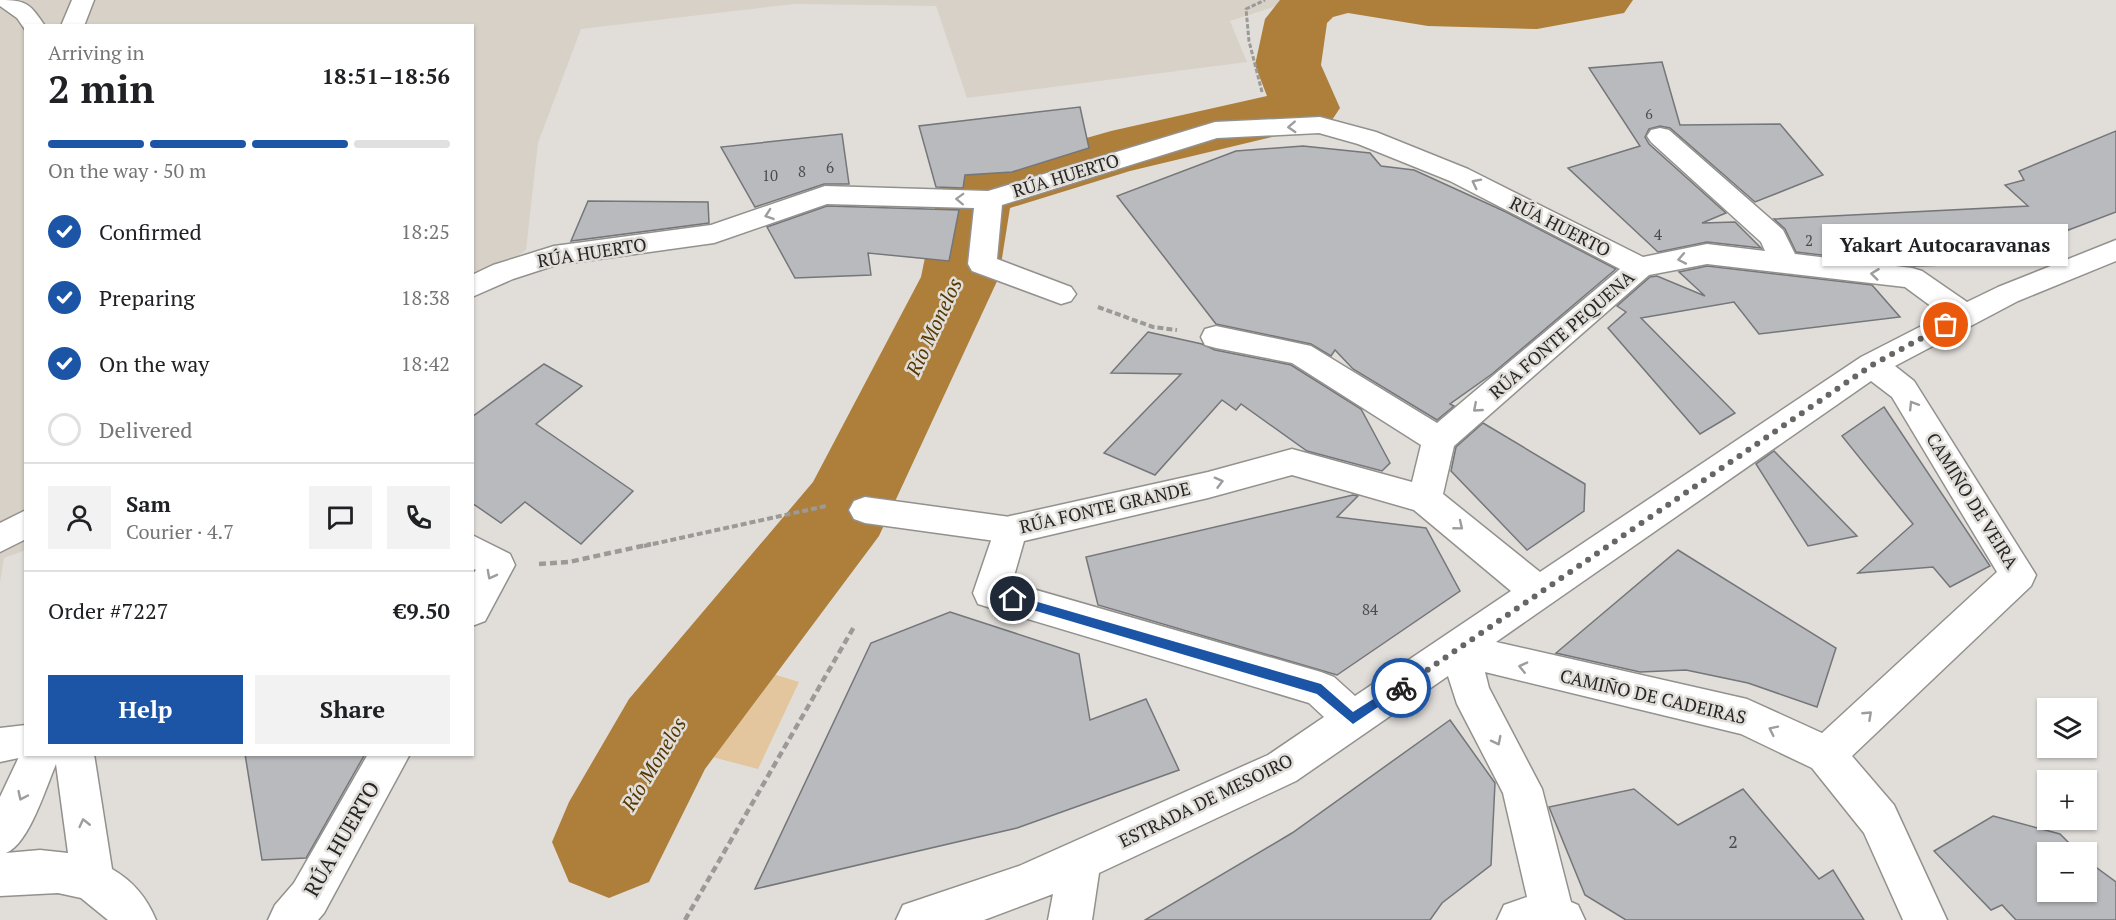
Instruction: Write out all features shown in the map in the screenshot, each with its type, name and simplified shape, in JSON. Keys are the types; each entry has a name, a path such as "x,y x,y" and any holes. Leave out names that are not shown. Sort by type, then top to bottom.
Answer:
{"street":[{"path":"7,0 25,13 33,24"},
{"path":"67,0 70,24"},
{"path":"71,24 83,0"},
{"name":"RÚA HUERTO","path":"474,286 503,272 554,256 714,234 825,195 989,200 1215,130 1320,125 1367,138 1459,175 1640,267"},
{"path":"1660,136 1773,237 1784,263"},
{"path":"989,200 982,264 1061,294"},
{"name":"ESTRADA DE MESOIRO","path":"918,920 1023,886 1282,768 1461,648 1872,365 2008,294 2116,250"},
{"name":"RÚA FONTE PEQUENA","path":"1439,440 1640,267 1707,254 1912,278 2008,294"},
{"name":"RÚA FONTE PEQUENA","path":"1912,278 1964,315"},
{"path":"1216,337 1300,354 1439,440 1425,499"},
{"name":"CAMIÑO DE VEIRA","path":"1826,755 2018,575 1903,389 1872,365"},
{"name":"RÚA FONTE GRANDE","path":"1353,719 1321,689 991,593 1010,530 1208,485 1292,462 1425,499 1539,593"},
{"path":"474,601 484,557"},
{"path":"1461,648 1471,692 1522,789 1547,919"},
{"name":"CAMIÑO DE CADEIRAS","path":"1461,648 1512,664 1747,717 1826,755 1879,819 1925,920"},
{"path":"0,835 12,817 39,756"},
{"path":"74,756 93,880"},
{"name":"RÚA HUERTO","path":"290,920 309,898 389,756"},
{"path":"1071,920 1080,861"},
{"path":"0,875 33,870 55,871 93,880 124,904 135,920"}],"lane":[{"path":"866,510 1010,530"},
{"path":"0,538 24,524"},
{"path":"0,745 24,742"}],"path":[{"path":"1265,0 1246,9 1249,42 1262,92 1320,125"},
{"path":"1061,294 1154,327 1216,337"},
{"path":"484,557 568,562 834,504"},
{"path":"685,920 855,625"}],"shaded area":[{"path":"0,0 1295,0 1230,21 1247,62 967,98 936,6 795,4 581,29 538,143 526,250 474,288 474,24 24,24 24,551 4,558 0,583"},
{"path":"1387,0 1510,0 1426,13"},
{"path":"747,666 799,682 758,769 697,753"}],"building":[{"path":"1662,62 1680,125 1780,124 1823,175 1755,202 1670,128 1660,126 1649,129 1645,137 1649,144 1726,213 1702,223 1735,222 1761,248 1707,242 1658,252 1568,168 1640,146 1589,68"},
{"path":"1080,107 1089,148 1012,172 965,175 963,188 936,187 919,126"},
{"path":"2116,131 2116,212 1979,264 1913,266 1796,252 1785,229 1774,219 2028,206 2005,185 2024,180 2019,171"},
{"path":"842,134 849,184 824,184 755,207 721,147"},
{"path":"1303,146 1370,153 1381,166 1414,170 1506,212 1616,269 1492,374 1450,404 1454,406 1437,420 1353,369 1335,350 1331,356 1311,344 1216,324 1117,196 1236,151"},
{"path":"588,201 708,202 709,223 571,241"},
{"path":"827,206 959,210 949,261 868,253 871,275 795,278 767,227"},
{"path":"1707,266 1872,285 1900,317 1759,334 1734,302 1641,318 1735,413 1700,434 1608,328 1626,312 1617,306 1650,277 1657,276 1705,296 1679,272"},
{"path":"1148,332 1202,344 1215,350 1291,365 1361,409 1390,463 1382,471 1307,451 1241,404 1236,410 1222,400 1155,475 1104,453 1181,374 1111,373"},
{"path":"544,364 582,386 536,424 633,491 581,544 525,502 501,523 474,504 474,416"},
{"path":"1884,407 1990,566 1950,587 1933,567 1858,573 1913,524 1842,436"},
{"path":"1483,423 1585,484 1584,511 1527,550 1451,471 1456,447"},
{"path":"1774,451 1857,536 1808,546 1756,464"},
{"path":"1353,495 1358,496 1337,517 1426,528 1460,591 1337,675 1098,605 1086,557"},
{"path":"1678,550 1836,648 1817,707 1748,683 1686,670 1640,672 1556,653"},
{"path":"950,612 1079,654 1090,720 1146,699 1179,770 1017,828 755,889 871,643"},
{"path":"1450,720 1495,783 1491,865 1442,903 1430,920 1145,920 1292,833"},
{"path":"245,756 364,756 306,858 262,860"},
{"path":"1634,789 1678,825 1743,789 1819,879 1833,870 1864,920 1626,920 1585,895 1549,807"},
{"path":"1993,816 2037,828 2037,830 2060,834 2068,842 2037,842 2037,902 2097,902 2097,868 2116,882 2116,920 2016,920 2002,905 1991,910 1934,851"}],"waterway":[{"name":"Río Monelos","path":"609,842 667,734 846,509 960,277 975,194 1111,153 1306,108 1288,65 1296,19 1313,2 1327,0"},
{"name":"Río Monelos","path":"1368,0 1428,7 1537,10 1602,0"}],"way so far":[{"path":"1401,688 1872,365 1946,325"}],"place":[{"name":"Yakart Autocaravanas","path":"1946,325"}],"route":[{"path":"1013,599 1321,689 1353,719 1401,688"}]}
